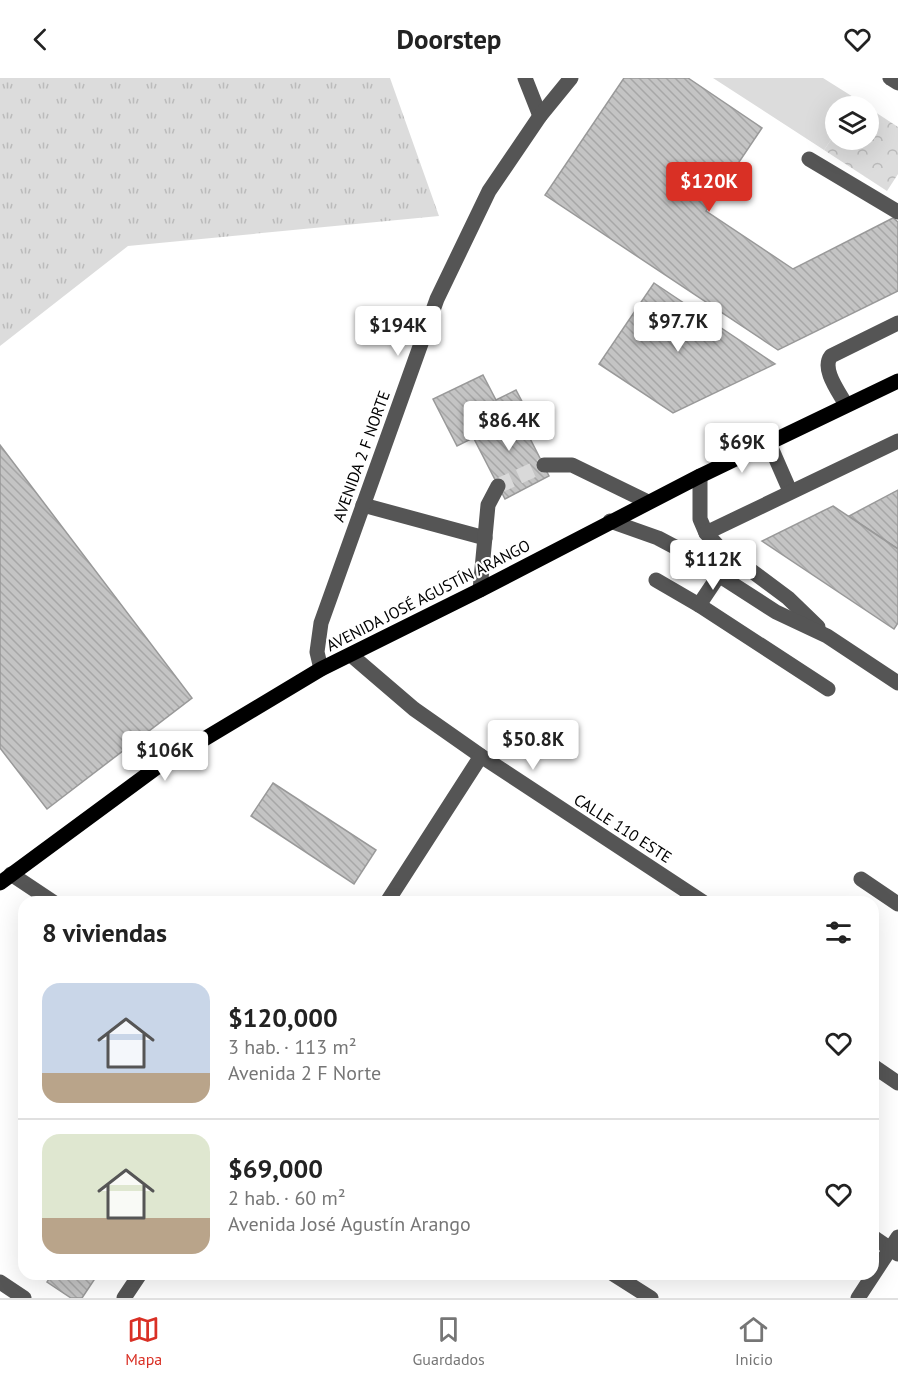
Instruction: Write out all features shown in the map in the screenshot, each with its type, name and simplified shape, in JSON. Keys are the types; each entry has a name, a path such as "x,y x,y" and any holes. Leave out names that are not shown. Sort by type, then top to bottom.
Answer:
{"main road":[{"name":"AVENIDA JOSÉ AGUSTÍN ARANGO","path":"6,879 156,768 321,669 700,476 898,381"}],"street":[{"path":"525,78 540,116"},
{"name":"AVENIDA 2 F NORTE","path":"321,669 317,652 321,623 437,299 489,191 540,116 571,78"},
{"path":"890,78 898,83"},
{"path":"809,159 898,212"},
{"path":"846,405 827,368 827,361 831,356 898,323"},
{"path":"706,533 897,442"},
{"path":"769,443 790,491"},
{"path":"544,465 572,465 648,502"},
{"path":"700,476 700,519 706,533 718,546 788,598 827,636"},
{"path":"480,590 488,505 498,486"},
{"path":"363,505 485,538"},
{"path":"610,521 675,547 776,612 827,636 898,683"},
{"path":"699,605 719,575"},
{"path":"656,580 699,605 828,689"},
{"name":"CALLE 110 ESTE","path":"351,655 414,709 481,756 694,896"},
{"path":"391,896 481,756"},
{"path":"6,879 40,896"},
{"path":"861,879 898,904"},
{"path":"879,1070 898,1083"},
{"path":"879,1240 895,1247 879,1269"},
{"path":"124,1298 136,1280"},
{"path":"622,1280 651,1298"},
{"path":"858,1298 871,1280"},
{"path":"0,1282 24,1298"}],"green space":[{"path":"0,78 390,78 439,216 128,246 0,346"},
{"path":"713,78 823,78 852,96 825,96 824,150"},
{"path":"879,115 898,127 898,174 887,191 824,150 879,150"}],"building":[{"path":"624,78 688,78 762,128 706,211 793,269 893,218 898,222 898,291 778,350 545,195"},
{"path":"654,283 775,364 673,413 599,364"},
{"path":"483,375 496,400 516,390 527,411 457,446 433,399"},
{"path":"513,405 549,476 505,499 468,427"},
{"path":"0,445 192,698 47,809 0,748"},
{"path":"898,490 898,549 849,516"},
{"path":"833,506 898,549 898,623 894,629 762,541"},
{"path":"273,783 376,850 354,884 251,816"},
{"path":"48,1280 94,1280 82,1298 71,1298 47,1282"}],"tunnel":[{"path":"498,486 544,465"}]}
